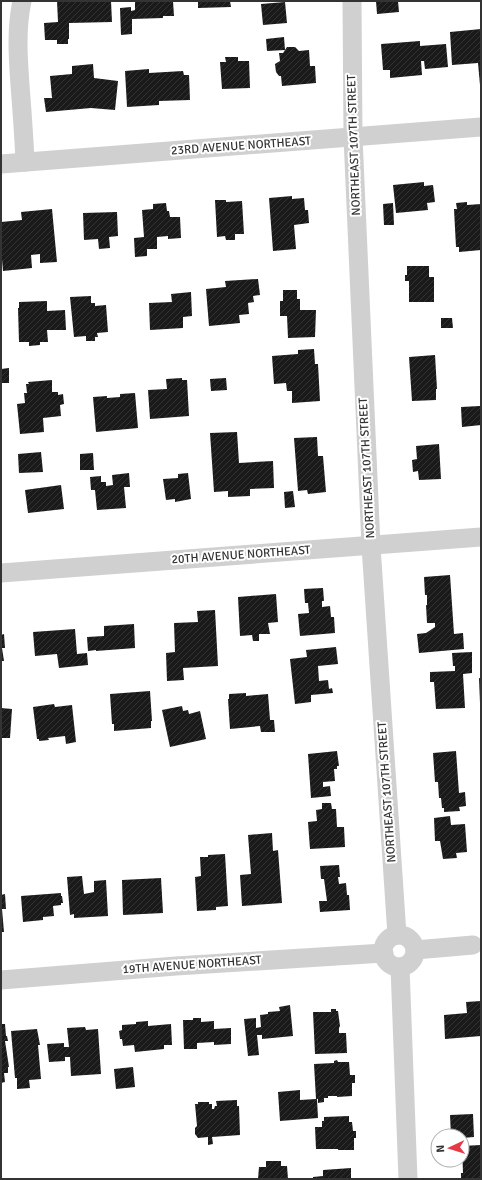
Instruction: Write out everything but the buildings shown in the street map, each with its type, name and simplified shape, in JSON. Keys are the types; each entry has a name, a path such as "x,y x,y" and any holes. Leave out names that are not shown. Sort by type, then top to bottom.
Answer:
{"street":[{"path":"22,1 18,25 18,55 25,162"},
{"name":"NORTHEAST 107TH STREET","path":"352,1 353,137 371,546 397,935"},
{"name":"23RD AVENUE NORTHEAST","path":"1,164 481,127"},
{"name":"20TH AVENUE NORTHEAST","path":"1,573 481,537"},
{"path":"397,935 409,938 415,950 410,963 400,967 390,964 386,960 384,946 390,938 397,935"},
{"path":"415,950 478,944"},
{"name":"19TH AVENUE NORTHEAST","path":"1,980 176,966 384,953"},
{"path":"400,967 408,1179"}]}
